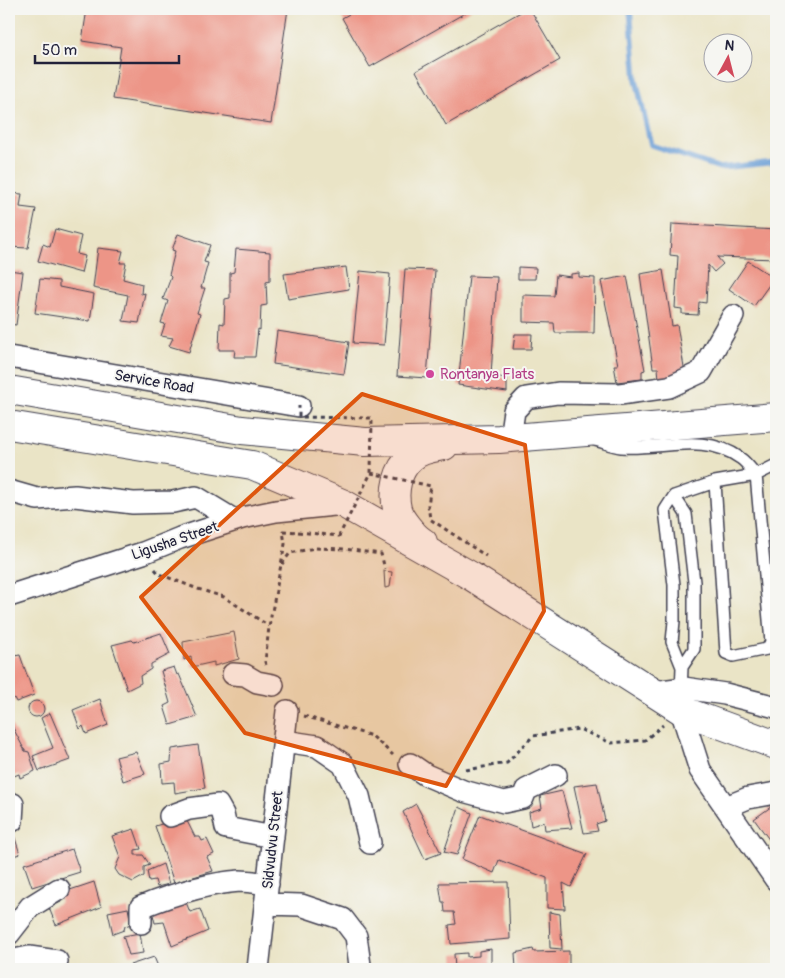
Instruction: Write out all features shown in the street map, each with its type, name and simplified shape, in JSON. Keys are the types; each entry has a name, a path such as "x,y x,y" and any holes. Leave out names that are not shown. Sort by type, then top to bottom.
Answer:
{"main road":[{"path":"9,390 251,431 365,442 504,438 776,418"},
{"path":"9,425 252,464 478,566 654,692 681,699 776,746"},
{"path":"478,566 415,537 397,510 396,483 402,468 412,457 428,448 504,438"}],"street":[{"path":"504,438 514,411 526,398 558,393 620,394 669,386 701,372 734,316"},
{"name":"Service Road","path":"9,357 299,406"},
{"path":"9,491 37,498 75,496 133,503 173,502 196,497 234,520"},
{"name":"Ligusha Street","path":"9,596 143,553 234,520 276,511 344,504"},
{"path":"233,674 245,675 256,682 273,685"},
{"path":"776,707 725,694 681,699 700,770 776,880"},
{"name":"Sidvudvu Street","path":"258,969 287,711"},
{"path":"284,741 317,746 342,764 359,796 370,843"},
{"path":"410,764 426,775 463,791 504,802 523,798 526,790 556,775"},
{"path":"726,807 748,798 776,793"},
{"path":"170,816 189,809 218,804 223,814 226,828 273,837"},
{"path":"141,922 141,908 164,898 211,885 242,881 266,894 343,919 356,936 360,965"},
{"path":"9,934 30,907 60,889"},
{"path":"9,961 29,957 58,962"}],"lane":[{"path":"569,434 620,447 700,443 716,445 742,458 756,474 771,642 767,648 733,656 726,653 715,482"},
{"path":"681,699 682,666 672,642 674,585 665,510 674,496 715,482 756,474 776,465"},
{"path":"674,496 686,514 694,582 694,649 682,666"}],"path":[{"path":"273,685 265,662 269,627 285,544 283,531 339,536 370,473 372,418 299,416 299,406"},
{"path":"370,473 431,486 428,505 430,519 478,566"},
{"path":"281,567 290,553 315,548 344,549 381,554 385,569"},
{"path":"143,553 159,574 198,590 224,597 269,627"},
{"path":"465,770 507,763 533,736 579,729 611,743 645,740 681,699"},
{"path":"287,711 336,727 372,736 402,763 410,764"}],"highlighted area":[{"path":"362,394 525,445 544,611 446,786 245,733 141,597"}],"building":[{"path":"87,9 288,9 271,123 113,99 121,47 82,41"},
{"path":"358,9 472,9 370,67 342,18"},
{"path":"526,9 530,9 560,60 446,125 416,71"},
{"path":"9,193 22,194 20,207 36,209 28,248 9,247"},
{"path":"672,224 776,230 776,259 717,257 723,264 714,272 708,265 706,303 699,302 698,315 682,314 682,309 675,308 678,256 670,255"},
{"path":"55,229 81,236 77,254 85,256 81,273 38,261 43,244 50,247"},
{"path":"178,234 210,245 204,262 208,263 201,288 205,288 197,313 200,314 189,352 169,346 173,338 161,336 165,324 161,323 168,301 163,299 171,277 169,275 175,251 172,250"},
{"path":"98,248 123,251 120,263 126,263 123,279 142,284 141,294 145,293 139,323 123,321 128,295 93,288"},
{"path":"236,249 270,252 270,281 266,282 267,305 261,306 260,330 258,329 255,357 234,357 235,350 219,350 220,323 224,324 225,299 230,298 230,273 234,272"},
{"path":"748,261 774,278 754,306 729,289"},
{"path":"346,267 349,289 288,299 284,274"},
{"path":"518,267 536,268 535,279 518,279"},
{"path":"405,269 435,270 427,378 397,376"},
{"path":"9,270 23,272 16,325 9,324"},
{"path":"663,270 672,326 677,325 685,373 659,379 658,368 653,368 640,274"},
{"path":"360,271 390,274 384,345 353,343"},
{"path":"579,273 579,277 595,278 594,333 555,333 554,323 523,322 523,295 554,296 556,275 571,277 571,274"},
{"path":"469,276 497,277 491,376 507,378 507,392 458,385"},
{"path":"627,276 645,370 642,371 642,379 617,382 614,365 618,365 601,281"},
{"path":"40,279 59,281 59,287 94,294 90,321 35,313"},
{"path":"277,331 349,342 344,374 273,364"},
{"path":"515,334 532,334 531,349 513,349"},
{"path":"384,571 392,572 390,587 385,588"},
{"path":"234,632 239,659 214,666 214,662 192,667 191,657 184,660 183,642"},
{"path":"161,633 170,654 151,664 151,669 140,676 141,683 127,690 112,645 132,640 134,642"},
{"path":"20,655 34,695 16,702 14,698 9,699 9,657"},
{"path":"174,667 177,675 179,674 197,717 170,725 164,706 170,703 161,671"},
{"path":"100,699 108,725 86,734 83,726 80,729 73,710"},
{"path":"33,701 39,701 44,706 42,715 33,717 28,712 28,706"},
{"path":"50,713 70,760 39,771 33,756 53,748 41,718"},
{"path":"11,724 25,751 29,752 35,771 20,778 19,774 9,778 9,725"},
{"path":"198,745 205,788 175,793 174,782 162,783 161,764 171,762 172,749"},
{"path":"136,752 145,774 123,781 116,757"},
{"path":"597,783 605,821 596,824 598,831 584,833 574,786"},
{"path":"562,791 572,828 545,830 544,822 531,826 529,812 542,808 540,796"},
{"path":"416,804 441,853 425,859 403,812"},
{"path":"776,804 776,849 754,819"},
{"path":"459,807 472,813 457,855 444,852"},
{"path":"480,815 587,854 571,887 563,883 565,909 547,908 547,878 499,860 494,873 462,859"},
{"path":"185,817 195,837 200,837 202,841 207,839 214,854 207,857 213,871 174,883 155,826"},
{"path":"134,829 141,849 135,850 135,855 143,855 150,865 144,867 144,876 133,882 119,875 115,869 120,857 112,836"},
{"path":"14,835 20,854 9,857 9,837"},
{"path":"72,849 80,872 32,887 24,864"},
{"path":"163,864 169,884 157,887 155,880 149,881 147,871"},
{"path":"94,882 101,907 56,925 49,908 61,902 58,894"},
{"path":"508,882 510,939 451,944 449,925 456,924 454,912 445,912 439,883"},
{"path":"183,895 190,912 200,909 208,931 172,946 164,922 155,923 151,906"},
{"path":"128,908 131,924 125,926 124,930 113,934 108,912"},
{"path":"549,912 560,914 562,949 550,948"},
{"path":"140,933 143,953 129,955 123,936"},
{"path":"491,949 491,969 455,969 454,954 467,953 467,957 479,956 479,951"},
{"path":"533,949 534,952 569,951 569,969 516,969 515,953"},
{"path":"154,957 159,969 128,969 127,966"}],"waterway":[{"path":"630,9 636,79 651,145 720,168 776,162"}],"place":[{"name":"Rontanya Flats","path":"430,374"}]}
